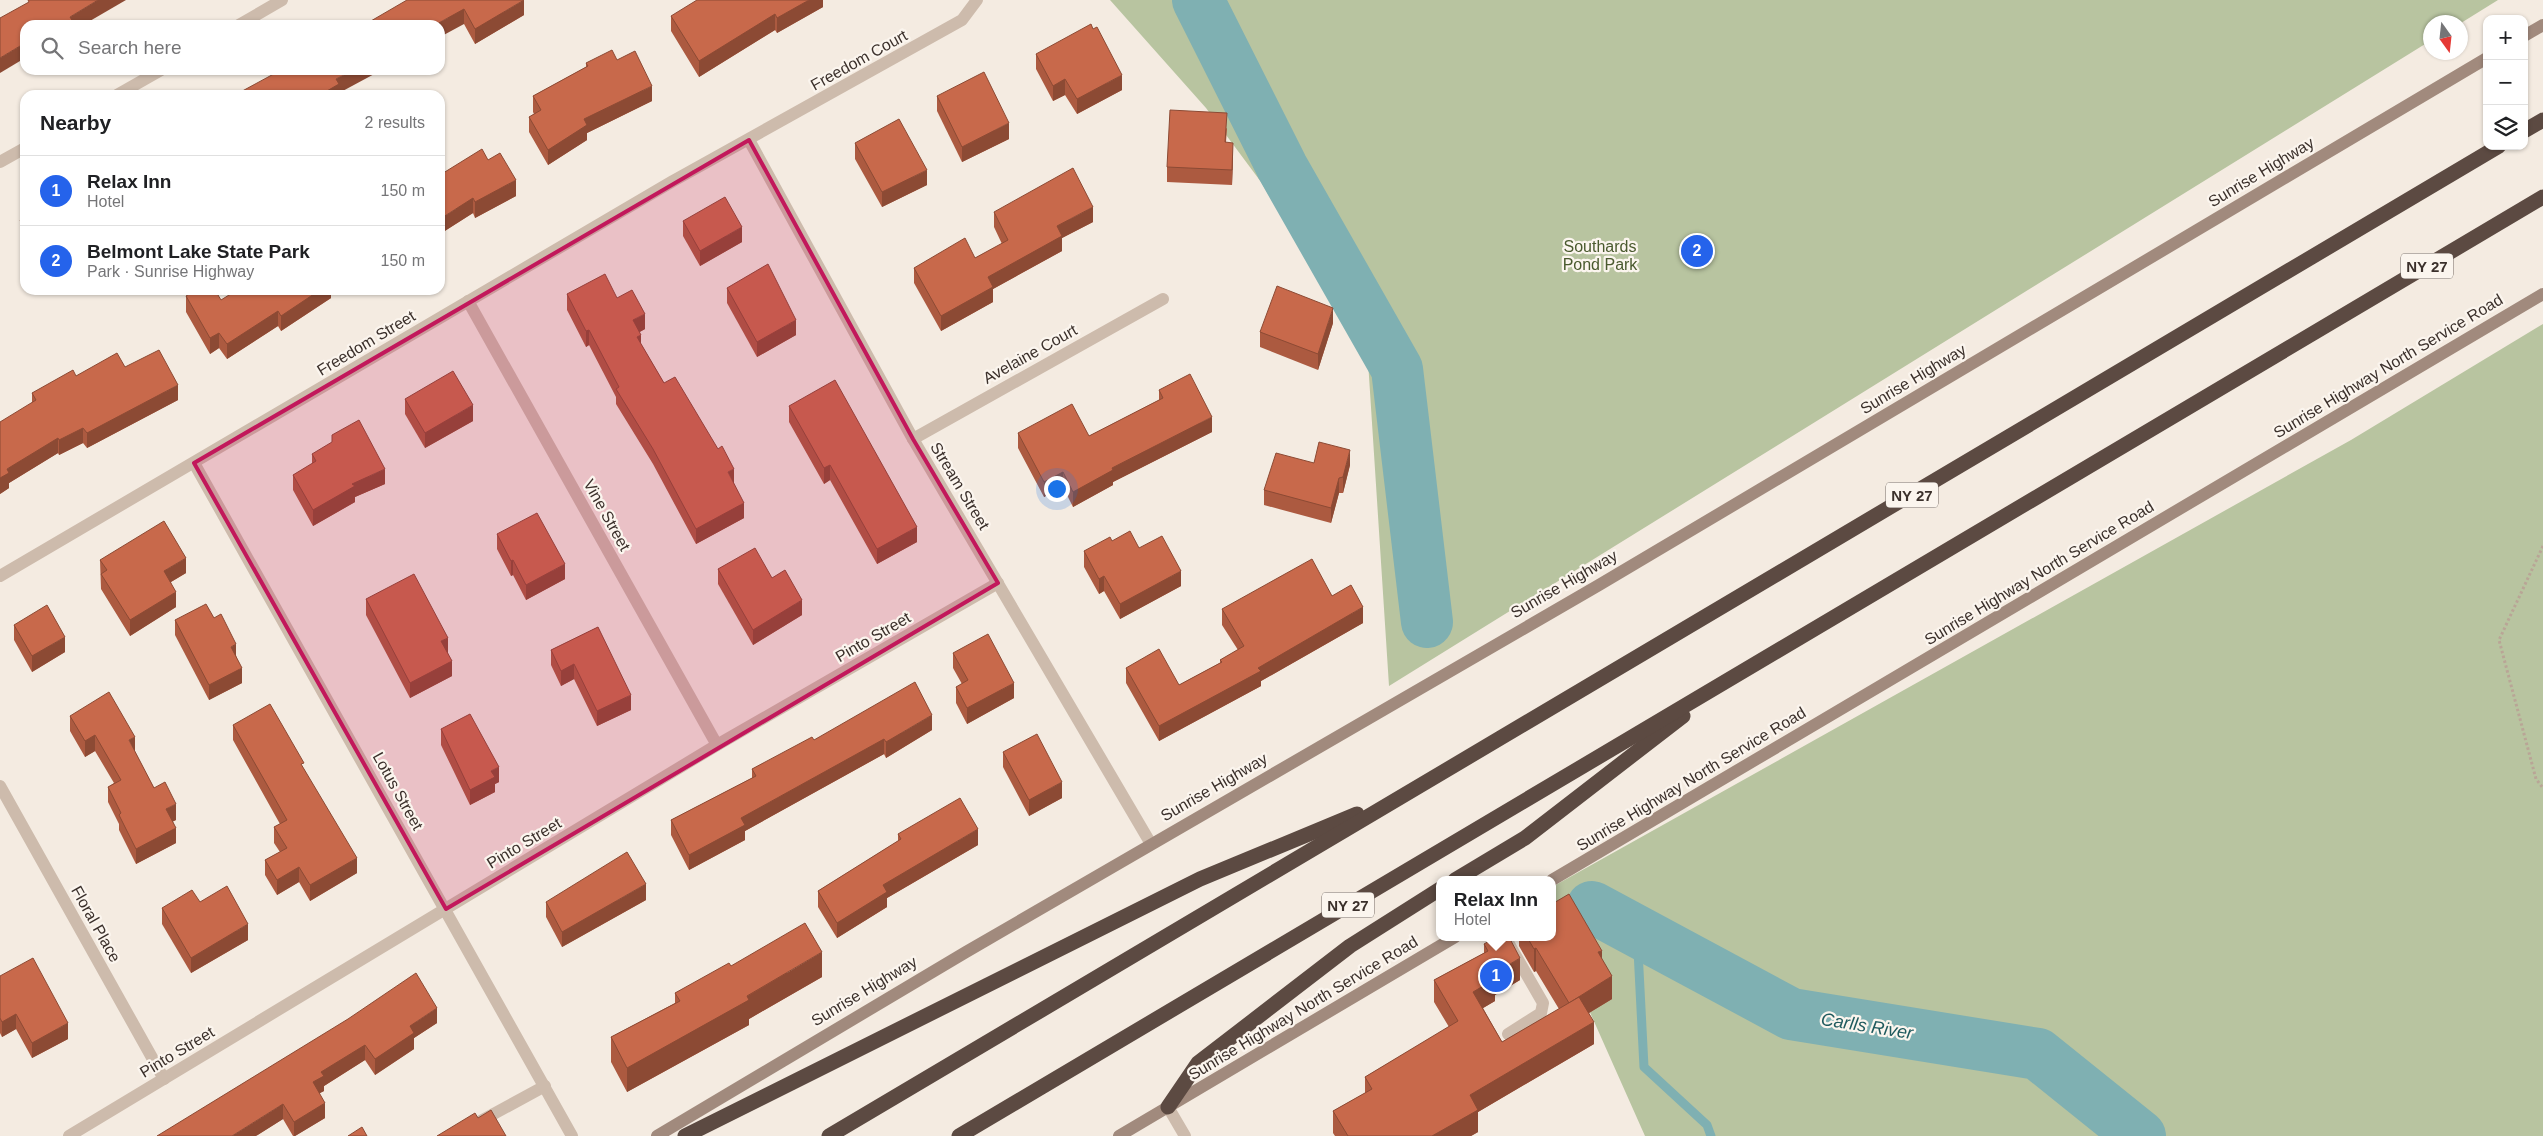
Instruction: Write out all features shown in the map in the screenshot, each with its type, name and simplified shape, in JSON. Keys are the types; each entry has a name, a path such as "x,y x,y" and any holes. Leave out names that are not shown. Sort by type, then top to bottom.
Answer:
{"highway":[{"path":"2528,129 2543,120"},
{"name":"NY 27","path":"829,1136 2492,150"},
{"name":"NY 27","path":"959,1136 2543,197"},
{"path":"1462,876 1525,838 1737,675"},
{"path":"685,1136 1200,880 1409,792"},
{"path":"1168,1107 1198,1063 1350,946 1436,892"}],"main road":[{"path":"2528,34 2543,25"},
{"name":"Sunrise Highway","path":"657,1136 682,1119 1151,844 1608,580 2484,60"},
{"name":"Sunrise Highway North Service Road","path":"1556,878 2543,294"},
{"name":"Sunrise Highway North Service Road","path":"1168,1107 1448,941"},
{"path":"1120,1136 1168,1107"}],"street":[{"path":"248,20 282,0"},
{"name":"Freedom Court","path":"749,140 962,20 977,0"},
{"path":"126,90 152,75"},
{"name":"Freedom Street","path":"0,576 468,301 749,140"},
{"name":"Stream Street","path":"749,140 913,438 1151,844"},
{"path":"0,162 20,151"},
{"name":"Avelaine Court","path":"913,438 1163,299"},
{"name":"Vine Street","path":"468,301 717,745"},
{"name":"Lotus Street","path":"194,463 572,1136"},
{"name":"Pinto Street","path":"69,1136 717,745 998,583"},
{"name":"Floral Place","path":"0,786 164,1079"},
{"path":"1507,941 1543,1003 1541,1013 1508,1034"},
{"path":"453,1136 544,1086"},
{"path":"1168,1107 1185,1136"}],"path":[{"path":"2543,546 2499,640 2536,779 2543,788"}],"highlighted area":[{"path":"749,140 913,439 998,583 446,909 194,463"}],"green space":[{"name":"Southards Pond Park","path":"1110,0 2498,0 2468,19 2468,15 2423,15 2423,45 1389,686 1368,361 1261,182 1206,108"},
{"path":"2543,324 2543,1136 1645,1136 1556,936 1556,885 2351,440"}],"building":[{"path":"28,0 98,0 70,17 72,20 20,20 20,46 0,58 0,18 29,2"},
{"path":"407,0 524,0 475,29 464,9 444,20 373,20"},
{"path":"697,0 809,0 777,18 775,14 699,61 671,16"},
{"path":"1091,24 1093,29 1097,27 1122,75 1077,99 1065,79 1053,86 1036,54"},
{"path":"612,50 617,60 635,51 652,86 584,119 587,125 548,150 529,117 541,110 533,96 588,66 586,63"},
{"path":"984,72 1009,123 962,147 937,96"},
{"path":"272,75 344,75 336,79 339,84 329,90 244,90"},
{"path":"1170,110 1227,113 1225,142 1233,143 1232,170 1167,167"},
{"path":"899,119 927,170 882,192 855,143"},
{"path":"482,149 488,160 500,153 516,180 475,202 473,198 445,216 445,172"},
{"path":"1073,168 1093,207 1057,226 1062,236 988,277 993,287 941,316 914,268 965,238 975,258 1008,240 994,212"},
{"path":"725,197 742,227 700,251 683,221"},
{"path":"768,264 796,320 757,342 727,288"},
{"path":"605,274 617,298 632,290 645,314 633,320 641,335 637,337 664,383 675,377 718,449 722,446 734,469 728,472 744,503 696,529 653,449 616,389 619,387 589,330 586,331 567,294"},
{"path":"1277,286 1333,308 1318,354 1260,332"},
{"path":"218,295 221,300 229,295 312,295 281,316 278,311 227,344 219,333 210,338 186,296"},
{"path":"159,350 178,385 87,433 83,428 59,440 58,438 7,469 9,473 0,478 0,422 36,400 32,393 73,370 76,376 117,353 125,367"},
{"path":"453,371 473,405 425,433 405,399"},
{"path":"1190,374 1212,417 1112,468 1113,470 1073,492 1063,472 1044,482 1018,433 1072,404 1089,436 1163,398 1159,390"},
{"path":"835,380 917,527 877,549 830,465 824,468 789,406"},
{"path":"359,420 385,469 352,484 355,486 313,510 293,475 316,461 312,454 332,442 332,435"},
{"path":"1319,442 1350,450 1343,477 1339,478 1331,508 1264,490 1276,453 1314,463"},
{"path":"537,513 565,564 526,585 497,534"},
{"path":"164,521 186,558 164,571 176,592 130,620 101,574 107,570 100,560"},
{"path":"1130,531 1139,548 1162,536 1181,571 1120,604 1104,576 1099,579 1084,551 1110,537 1112,541"},
{"path":"755,548 772,578 785,570 802,600 753,630 718,569"},
{"path":"1312,559 1332,596 1351,585 1363,607 1258,668 1261,671 1159,726 1126,668 1159,649 1179,685 1222,662 1220,660 1244,646 1222,609"},
{"path":"414,574 448,638 441,641 452,661 410,683 366,599"},
{"path":"206,604 214,618 221,614 236,644 231,647 242,668 209,685 175,620"},
{"path":"47,605 65,637 32,656 14,625"},
{"path":"598,627 631,695 597,711 574,664 561,671 551,650"},
{"path":"988,634 1014,683 967,708 956,687 968,680 953,653"},
{"path":"915,682 932,715 886,742 884,739 741,818 745,825 689,855 671,820 756,776 752,769 812,737 814,740"},
{"path":"109,692 135,737 129,740 154,788 165,782 176,804 166,809 176,828 136,849 108,787 121,780 95,735 85,741 70,716"},
{"path":"270,704 304,763 301,764 357,858 310,885 299,867 277,880 265,860 287,848 274,827 287,820 233,725"},
{"path":"470,714 499,767 491,771 495,777 470,790 441,729"},
{"path":"1037,734 1062,782 1029,800 1003,752"},
{"path":"960,798 978,829 883,885 887,892 837,923 818,891 901,839 898,834"},
{"path":"627,852 646,884 562,932 546,902"},
{"path":"227,886 248,924 191,958 162,908 192,890 200,902"},
{"path":"1569,894 1602,951 1598,952 1612,976 1569,1003 1536,948 1534,949 1529,941 1556,941 1556,902"},
{"path":"805,923 822,952 747,996 749,1000 627,1068 611,1037 680,1001 675,993 729,963 731,966"},
{"path":"1489,941 1511,941 1520,958 1492,975 1495,979 1473,992 1502,1042 1579,997 1594,1022 1470,1095 1478,1110 1432,1136 1348,1136 1333,1111 1372,1089 1365,1077 1458,1021 1434,980 1488,951 1484,944"},
{"path":"33,958 68,1023 32,1043 16,1014 2,1022 0,1018 0,976"},
{"path":"416,973 437,1008 410,1026 414,1033 375,1059 365,1045 321,1072 324,1076 313,1082 325,1103 294,1122 283,1104 232,1136 157,1136 348,1019"},
{"path":"491,1110 506,1136 437,1136 475,1113 478,1118"},
{"path":"362,1127 367,1136 348,1136"}],"waterway":[{"path":"1198,0 1282,167 1397,369 1427,622"},
{"name":"Carlls River","path":"1592,907 1791,1014 2038,1054 2140,1136"},
{"path":"1637,931 1644,1067 1707,1125 1711,1136"}],"place":[{"name":"Belmont Lake State Park","path":"1697,251"},
{"name":"Relax Inn","path":"1496,976"}]}
